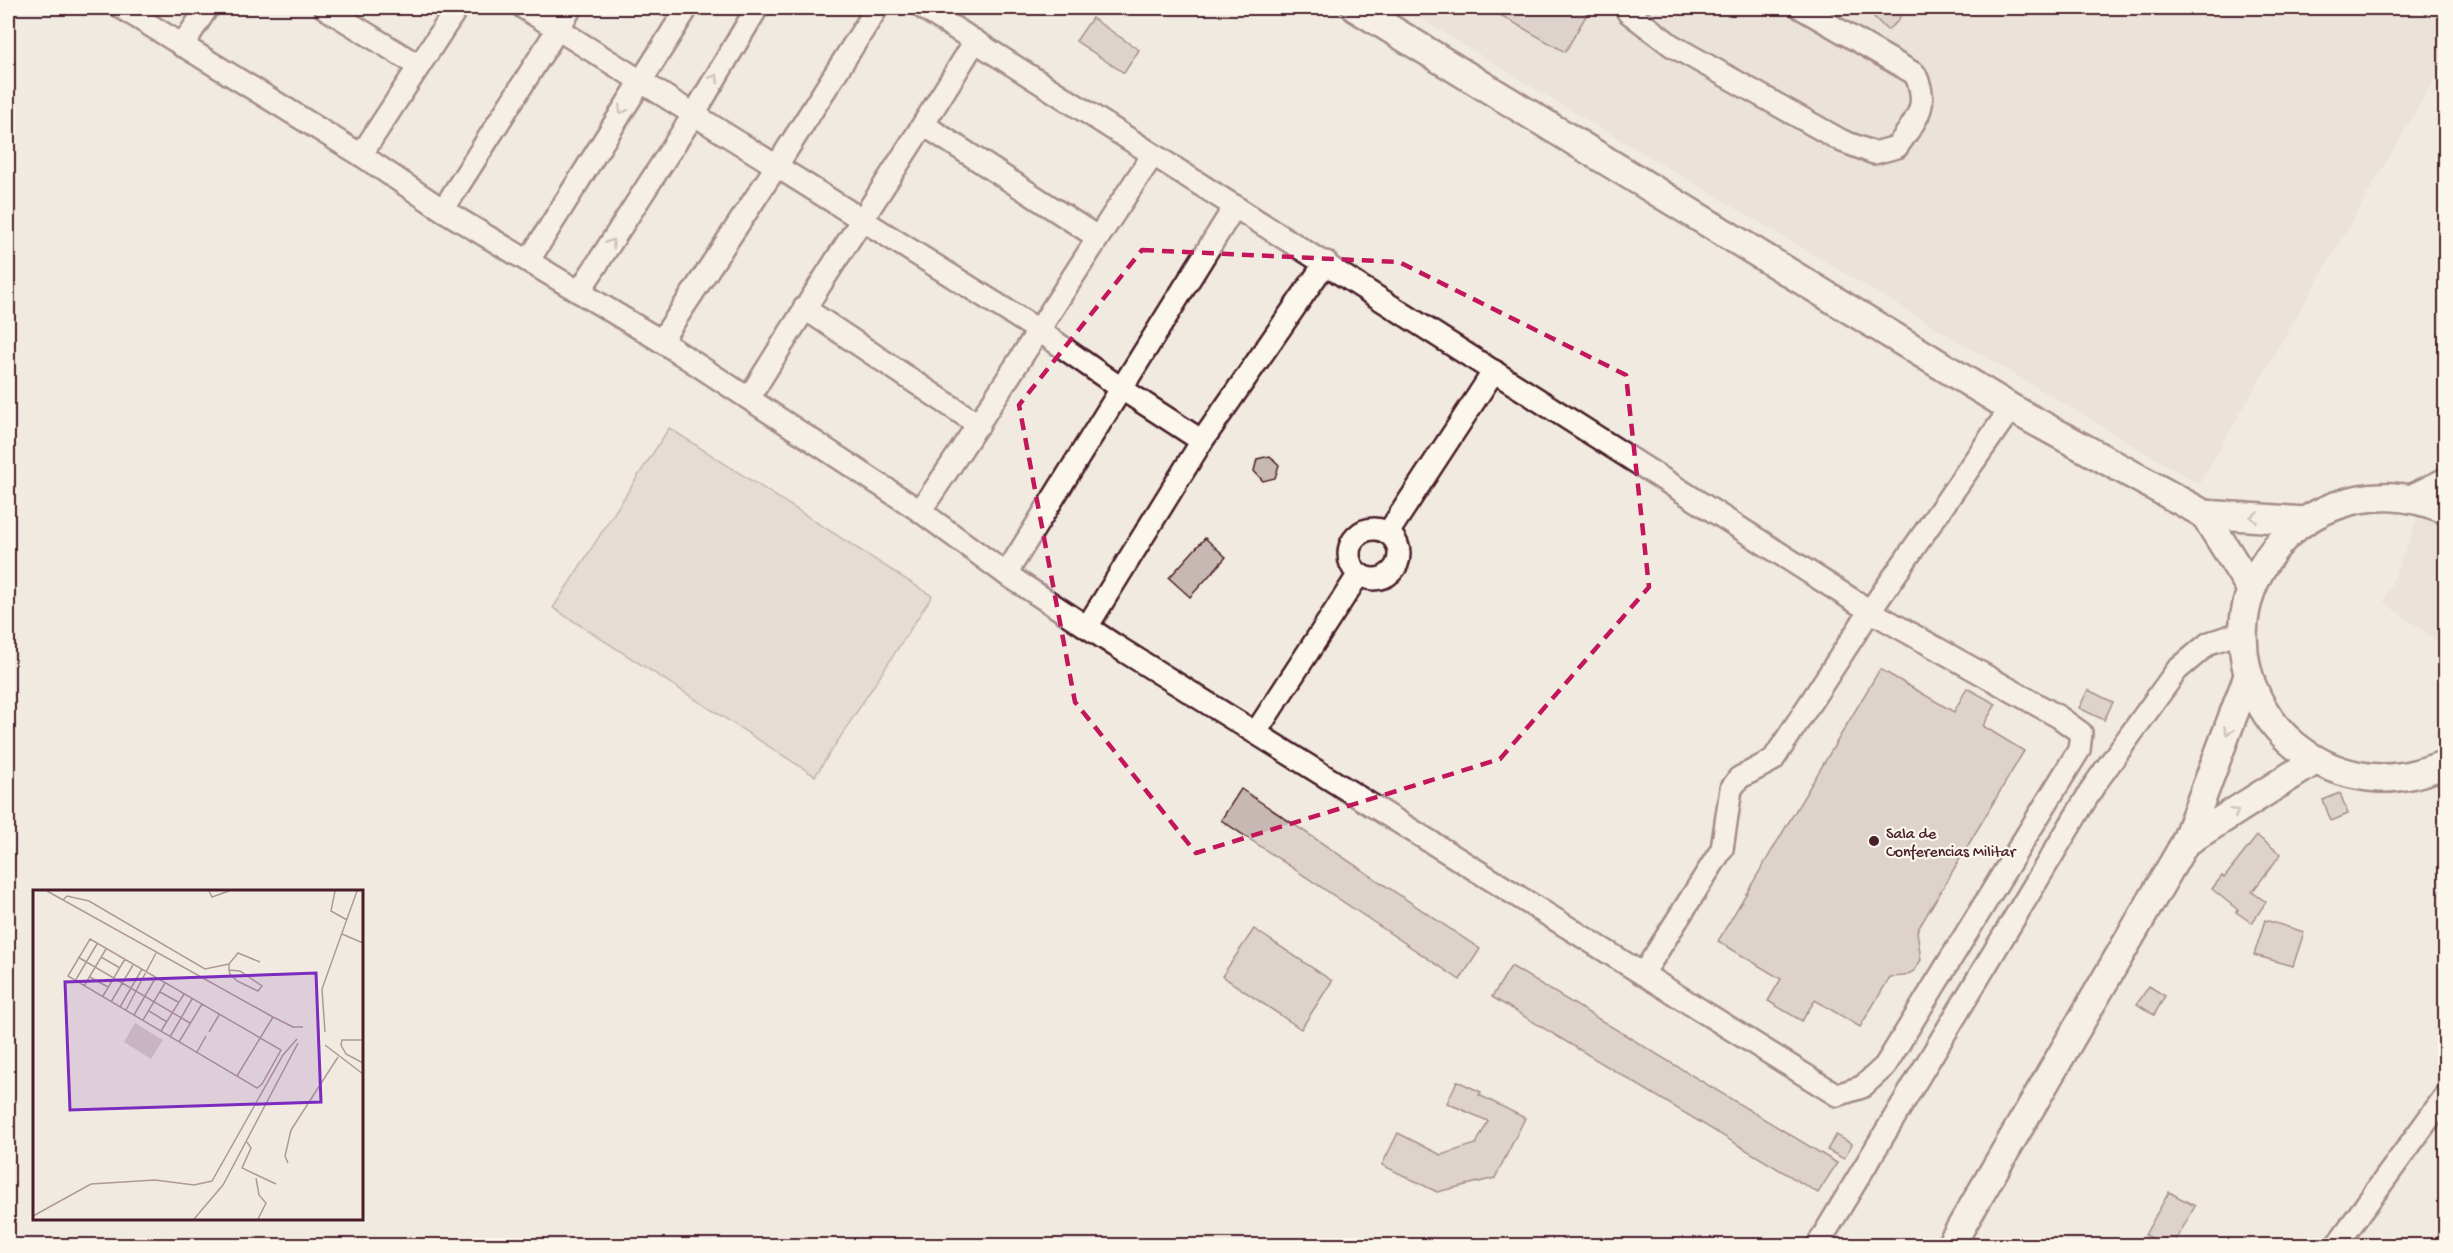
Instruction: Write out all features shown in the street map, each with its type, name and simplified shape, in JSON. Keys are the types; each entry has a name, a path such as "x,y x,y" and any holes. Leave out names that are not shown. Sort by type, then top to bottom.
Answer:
{"main road":[{"path":"1356,8 2011,408 2204,513 2305,521"},
{"path":"2411,499 2445,482"},
{"path":"2445,510 2411,499 2366,497 2324,510 2305,521 2272,551 2260,569 2251,589 2243,632 2248,676 2256,697 2274,725 2298,748 2316,760 2358,775 2380,778 2402,777 2445,764"},
{"path":"2204,513 2251,589"},
{"path":"1950,1245 2185,843 2248,676"},
{"path":"2185,843 2316,760"}],"street":[{"path":"122,8 361,156 443,210 661,341 920,511 1006,574 1087,627 1837,1095 1862,1088 1885,1066 2079,750 2081,733 2059,717 1870,611 1326,262 923,8"},
{"path":"182,45 207,8"},
{"path":"325,8 419,66"},
{"path":"361,156 457,8"},
{"path":"524,8 1038,330 1202,441"},
{"path":"443,210 571,8"},
{"path":"529,260 687,8"},
{"path":"579,292 694,114 757,8"},
{"path":"661,341 877,8"},
{"path":"1626,8 1671,45 1842,141 1874,153 1897,147 1922,108 1921,86 1915,74 1801,8"},
{"path":"749,398 804,308 924,125 975,41"},
{"path":"924,125 1097,237"},
{"path":"920,511 979,425 1097,237 1153,155"},
{"path":"1006,574 1235,206"},
{"path":"1087,627 1202,441 1326,262"},
{"path":"804,308 979,425"},
{"path":"1388,533 1494,371"},
{"path":"1643,974 1722,849 1731,789 1739,778 1773,760 1870,611 2011,408"},
{"path":"1369,529 1388,533 1398,551 1396,565 1386,575 1372,579 1354,570 1349,558 1353,540 1369,529"},
{"path":"1256,732 1359,574"},
{"path":"1816,1245 2095,784 2177,670 2209,643 2243,632"},
{"path":"2336,1245 2445,1095"}],"highlighted area":[{"path":"1142,250 1399,262 1626,375 1649,587 1500,759 1196,853 1075,702 1019,405"}],"shaded area":[{"path":"1404,8 2445,8 2446,59 2199,484 1537,90"},
{"path":"669,428 932,596 815,776 553,608"},
{"path":"2445,453 2445,647 2384,602"}],"building":[{"path":"1488,8 1576,8 1587,14 1565,52"},
{"path":"1865,8 1905,8 1897,22 1887,30"},
{"path":"1092,18 1139,50 1124,73 1076,41"},
{"path":"1270,456 1279,465 1275,478 1263,481 1254,471 1257,459"},
{"path":"1205,538 1226,557 1190,597 1169,578"},
{"name":"Sala de Conferencias Militar","path":"1880,669 1954,712 1967,688 1996,704 1983,726 2024,751 1917,931 1921,960 1914,971 1904,976 1890,977 1860,1027 1815,1000 1802,1021 1768,1001 1781,979 1718,941"},
{"path":"2088,690 2113,702 2104,720 2079,708"},
{"path":"1241,789 1480,949 1460,980 1221,820"},
{"path":"2340,793 2348,814 2331,821 2323,800"},
{"path":"2257,836 2281,854 2252,892 2266,902 2252,923 2236,912 2238,910 2212,889 2222,876 2224,878"},
{"path":"2265,920 2304,932 2293,966 2254,955"},
{"path":"1254,929 1332,981 1301,1029 1222,976"},
{"path":"1511,966 1837,1163 1818,1193 1492,997"},
{"path":"2149,986 2165,996 2154,1015 2137,1004"},
{"path":"1457,1081 1481,1092 1479,1095 1525,1118 1495,1178 1437,1192 1382,1165 1398,1133 1441,1155 1476,1144 1488,1121 1447,1103"},
{"path":"1836,1135 1852,1144 1844,1159 1827,1150"},
{"path":"2169,1192 2195,1206 2173,1245 2163,1245 2145,1235"}],"place":[{"name":"Sala de Conferencias Militar","path":"1874,841"}]}
